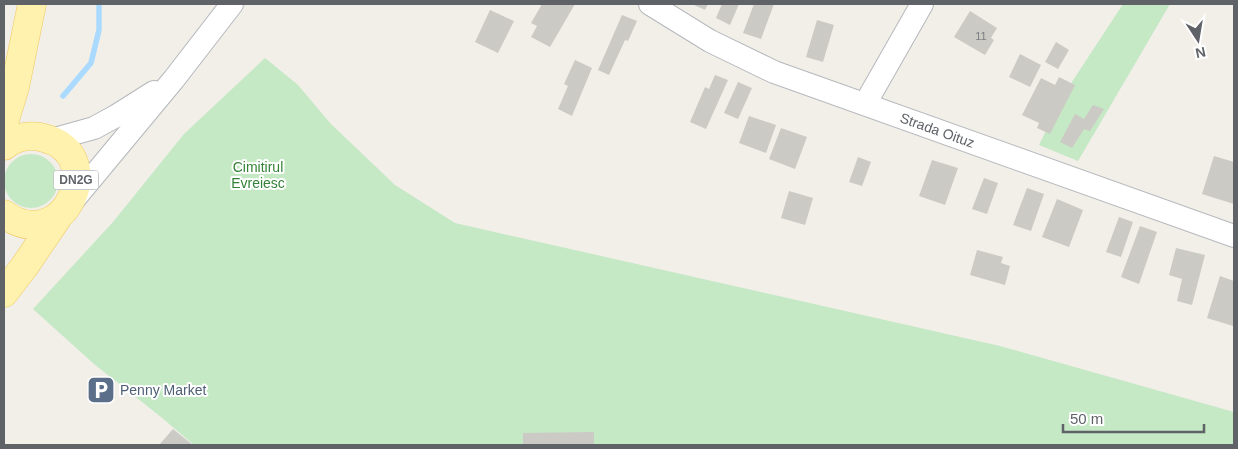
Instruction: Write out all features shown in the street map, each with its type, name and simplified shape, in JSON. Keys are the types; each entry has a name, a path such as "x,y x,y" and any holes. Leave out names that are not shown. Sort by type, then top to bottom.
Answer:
{"main road":[{"path":"4,123 10,87 32,4"},
{"name":"DN2G","path":"4,293 75,192 77,176 73,161 64,148 44,138 10,87"},
{"path":"4,146 8,142 22,137 44,138"},
{"path":"4,214 12,220 28,224 43,223 63,211"}],"street":[{"path":"63,211 174,79 232,4"},
{"name":"Strada Oituz","path":"650,4 710,41 747,60 802,83 1234,236"},
{"path":"865,104 922,4"},
{"path":"44,138 94,128 174,79"}],"green space":[{"path":"1123,4 1170,4 1078,161 1039,145 1066,91"},
{"name":"Cimitirul Evreiesc","path":"265,58 298,85 330,123 395,185 455,223 1000,346 1234,412 1234,445 194,445 94,364 33,309 113,222 184,134"},
{"path":"31,154 41,156 50,162 56,171 58,181 56,191 50,200 41,206 31,208 21,206 12,200 6,191 4,181 6,171 12,162 21,156"}],"building":[{"path":"542,4 575,4 550,47 531,37 537,26 531,23"},
{"path":"692,4 708,4 705,10"},
{"path":"722,4 739,4 730,25 716,18"},
{"path":"754,4 774,4 761,39 743,33"},
{"path":"490,10 514,21 498,53 475,42"},
{"path":"970,11 997,28 991,38 994,40 985,55 954,37"},
{"path":"622,15 637,21 628,41 625,40 609,75 598,70"},
{"path":"817,20 834,25 823,62 806,57"},
{"path":"1056,42 1069,50 1058,69 1045,62"},
{"path":"1020,54 1041,65 1030,87 1009,77"},
{"path":"575,60 592,68 572,116 558,109 568,86 564,84"},
{"path":"715,75 728,80 706,129 690,122 705,87 709,89"},
{"path":"1059,77 1075,85 1050,134 1037,128 1039,123 1022,115 1041,78 1055,85"},
{"path":"738,82 752,88 738,119 724,113"},
{"path":"1093,105 1104,109 1090,131 1084,129 1072,148 1060,142 1075,114 1084,119"},
{"path":"749,116 776,125 766,153 739,143"},
{"path":"781,128 807,137 795,169 769,159"},
{"path":"1214,156 1234,162 1234,204 1202,194"},
{"path":"858,157 871,162 862,186 849,182"},
{"path":"932,160 958,168 945,205 919,196"},
{"path":"984,178 998,183 987,214 972,209"},
{"path":"1027,188 1044,194 1031,231 1013,225"},
{"path":"789,191 813,198 805,225 781,218"},
{"path":"1057,199 1083,210 1069,247 1042,237"},
{"path":"1119,217 1133,222 1121,257 1106,252"},
{"path":"1140,226 1157,232 1139,284 1121,277"},
{"path":"1176,248 1205,255 1192,305 1177,301 1182,279 1169,275"},
{"path":"977,250 1003,257 1001,263 1010,266 1005,285 970,275"},
{"path":"1220,276 1234,281 1233,326 1207,318"},
{"path":"173,429 193,445 159,445"},
{"path":"594,432 594,445 523,445 523,433"}],"waterway":[{"path":"63,96 91,63 99,30 99,4"}],"place":[{"name":"Penny Market","path":"101,390"}]}
